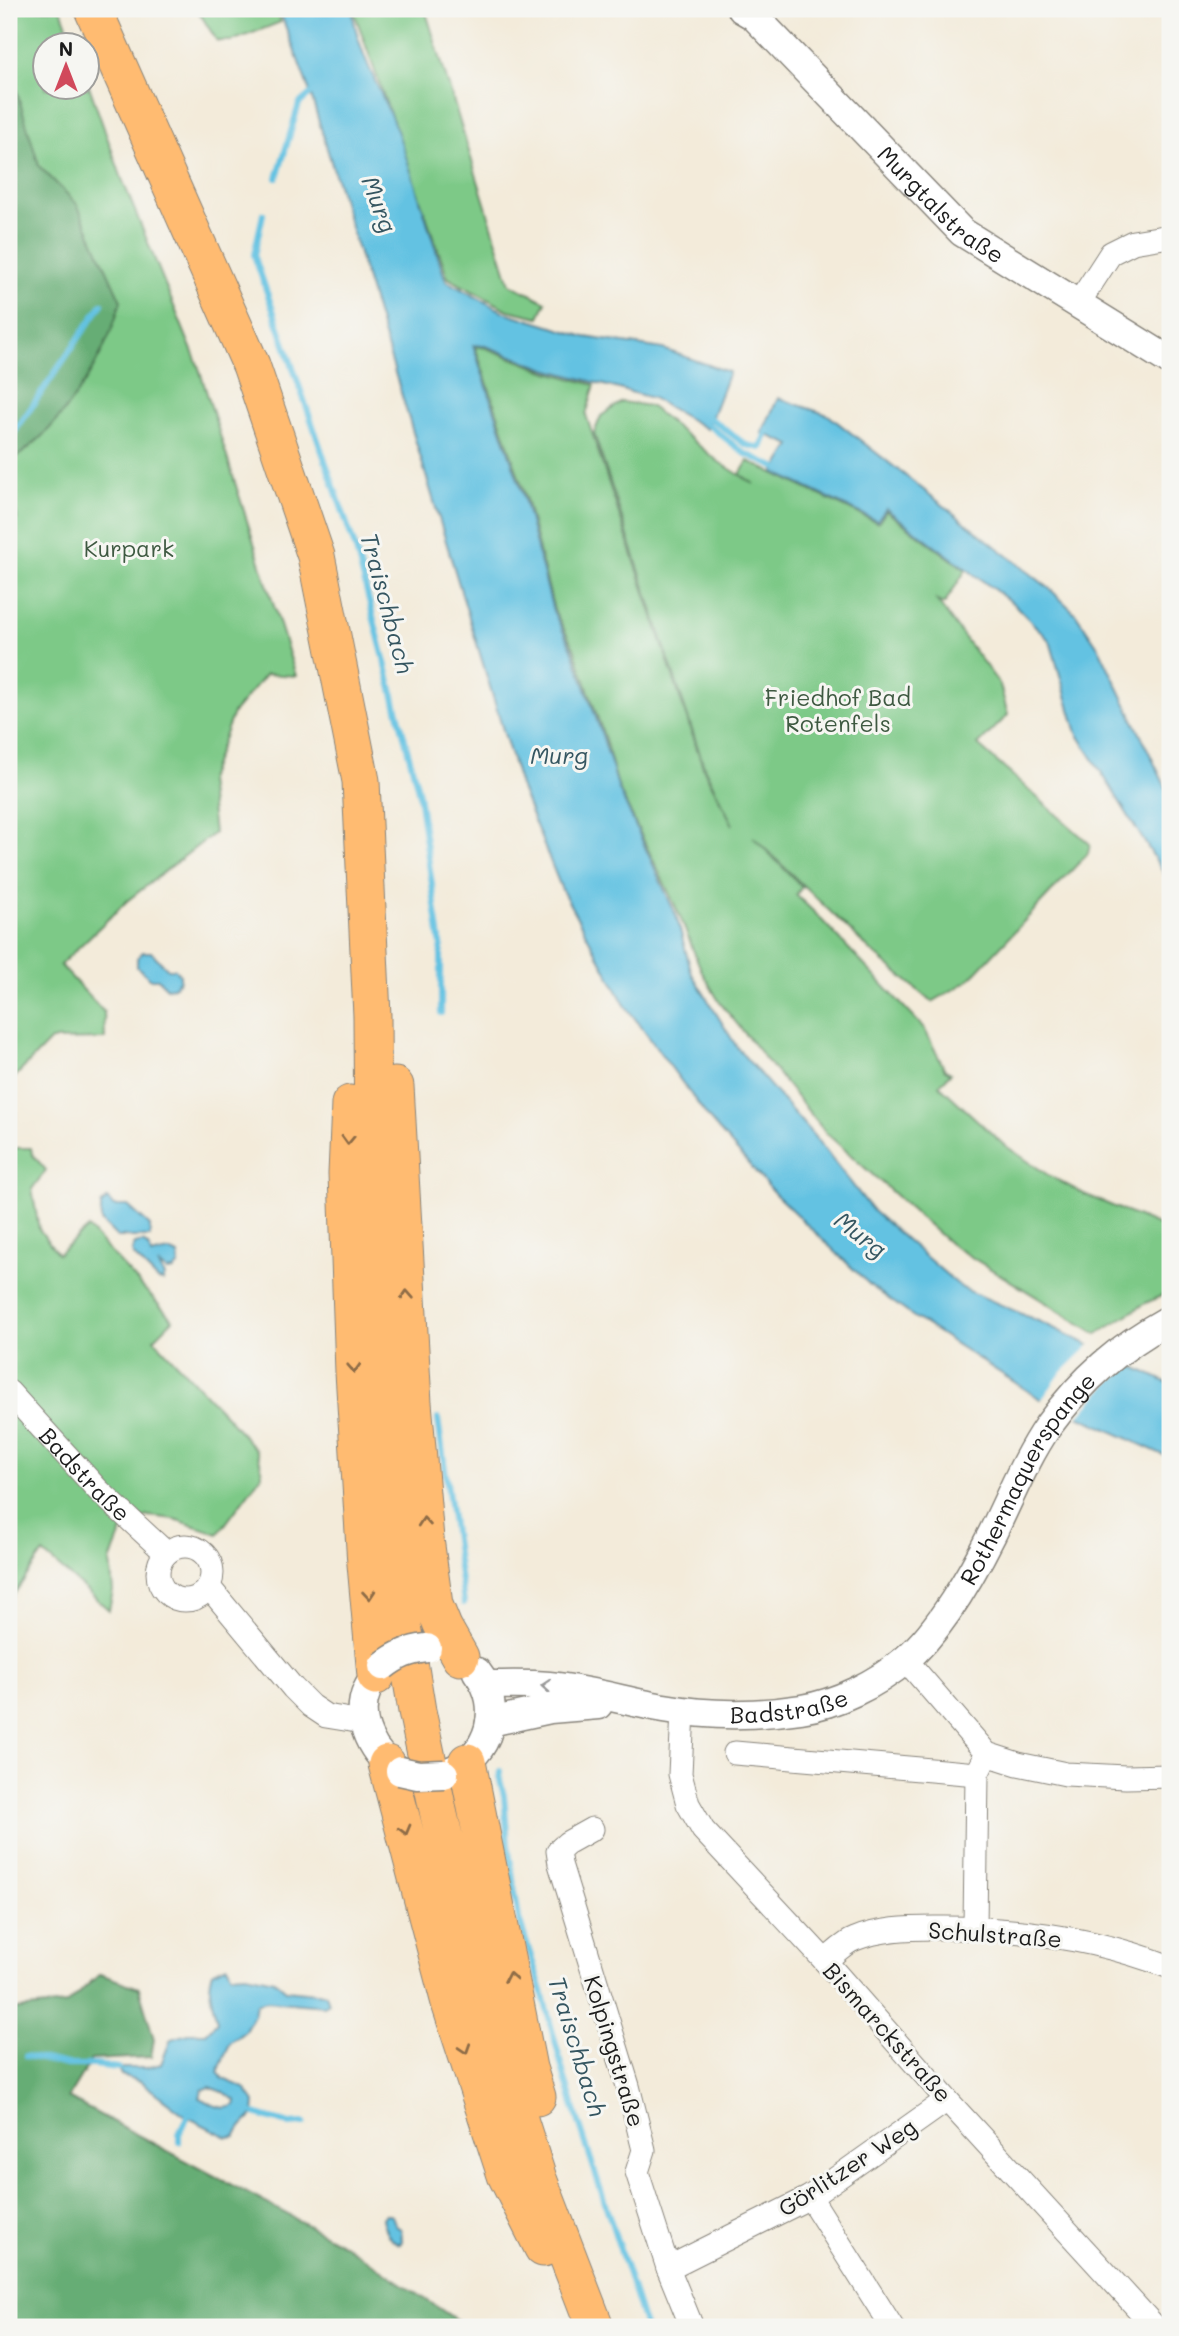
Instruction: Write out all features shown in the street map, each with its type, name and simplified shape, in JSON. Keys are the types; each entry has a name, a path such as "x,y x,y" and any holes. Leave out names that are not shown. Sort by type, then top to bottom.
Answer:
{"main road":[{"path":"93,9 251,365 316,556 361,781 372,1016 373,1159 389,1480 400,1606 417,1711 476,1972 538,2179 595,2327"},
{"path":"361,781 348,838 354,999 347,1174 354,1372 366,1564 379,1671"},
{"path":"372,1016 394,1073 413,1402 425,1539 434,1605 443,1627 443,1652"},
{"path":"394,1767 450,2003 506,2175 559,2278 595,2327"},
{"path":"456,1768 528,2068 586,2258 595,2327"}],"street":[{"name":"Murgtalstraße","path":"742,9 754,16 962,232 1170,361"},
{"path":"1078,304 1111,253 1133,242 1170,236"},
{"name":"Rothermaquerspange","path":"906,1660 939,1623 990,1538 1027,1461 1048,1427 1081,1386 1112,1356 1170,1319"},
{"name":"Badstraße","path":"9,1392 98,1490 166,1553"},
{"path":"189,1546 204,1554 212,1568 208,1589 194,1599 185,1601 168,1595 158,1579 157,1570 166,1553 189,1546"},
{"path":"208,1589 311,1706 326,1716 363,1722"},
{"path":"411,1650 443,1652 475,1669 486,1685 490,1698 490,1722 478,1752 456,1768 418,1775 394,1767 374,1747 363,1722 364,1700 379,1671 396,1656 411,1650"},
{"path":"906,1660 982,1764 975,1928"},
{"name":"Badstraße","path":"490,1722 550,1709 606,1705 751,1715 804,1709 842,1697 906,1660"},
{"name":"Badstraße","path":"486,1685 548,1686 605,1694 672,1709"},
{"name":"Bismarckstraße","path":"672,1709 680,1774 688,1804 703,1830 825,1961 947,2100 1155,2327"},
{"path":"735,1753 1018,1764 1066,1774 1170,1776"},
{"name":"Kolpingstraße","path":"592,1829 558,1851 560,1864 628,2086 644,2150 637,2172 668,2268 692,2327"},
{"name":"Schulstraße","path":"825,1961 853,1939 898,1928 975,1928 1062,1937 1143,1957 1170,1967"},
{"name":"Görlitzer Weg","path":"668,2268 810,2197 947,2100"},
{"path":"810,2197 892,2327"}],"green space":[{"name":"Kurpark","path":"9,9 61,9 69,32 32,32 32,102 95,102 122,179 198,365 296,676 266,674 233,713 208,780 214,833 127,901 60,965 104,1012 105,1039 51,1040 9,1083"},
{"path":"197,9 276,9 281,22 232,41 217,41"},
{"path":"353,9 425,9 510,284 546,302 539,317 508,310 448,278"},
{"path":"9,65 39,166 77,204 121,301 102,352 73,399 45,433 9,464"},
{"name":"Friedhof Bad Rotenfels","path":"475,346 545,371 595,385 586,415 704,770 733,825 705,769 594,433 601,416 622,402 650,406 719,462 754,484 740,474 748,461 878,523 886,511 966,570 944,604 937,601 1000,685 1008,715 978,745 1090,844 1088,853 968,981 932,1002 870,950 753,837 802,887 796,895 924,1028 945,1070 951,1073 939,1085 1003,1144 1048,1175 1084,1194 1170,1228 1170,1292 1146,1303 1097,1334 950,1244 826,1133 720,1003 702,972 678,912 619,789 574,648 554,610 525,495"},
{"path":"9,485 17,518 9,534"},
{"path":"9,1148 31,1148 32,1154 46,1170 32,1189 39,1229 58,1254 88,1228 173,1320 154,1339 256,1450 260,1461 262,1475 218,1534 174,1519 149,1516 131,1521 121,1533 110,1561 113,1591 109,1610 43,1553 9,1601"},
{"path":"100,1974 139,1988 154,2039 151,2057 91,2060 68,2098 343,2244 467,2327 9,2327 9,2010 66,2004"}],"water":[{"name":"Murg","path":"279,9 352,9 359,42 399,136 446,281 504,312 585,337 663,349 729,372 707,429 652,398 546,369 486,346 473,345 523,495 553,611 572,649 619,790 676,915 692,974 738,1049 813,1135 874,1212 962,1288 1170,1384 1170,1458 1039,1398 871,1286 775,1194 710,1120 625,1005 562,890 520,786 310,92"},
{"path":"778,398 828,415 1050,589 1075,613 1100,650 1170,796 1170,883 1077,733 1050,641 1015,605 886,509 877,521 774,472 791,445 762,433"},
{"path":"143,952 151,952 168,969 175,969 180,980 174,987 167,988 158,979 151,979 137,967 137,958"},
{"path":"107,1199 114,1206 128,1206 150,1226 150,1237 117,1237 101,1221 101,1205"},
{"path":"143,1242 149,1247 151,1255 169,1251 178,1255 179,1265 174,1270 167,1271 158,1264 165,1276 163,1281 158,1280 133,1255 135,1244"},
{"path":"227,1965 232,1975 246,1974 274,1980 286,1990 326,1994 329,2003 324,2006 267,2001 256,2004 254,2015 245,2031 230,2043 218,2072 223,2079 245,2088 255,2102 254,2114 235,2136 227,2137 187,2117 141,2082 121,2075 118,2068 147,2068 161,2064 171,2039 191,2033 206,2033 217,2022 210,1990 213,1971","holes":["210,2087 236,2101 235,2105 222,2107 200,2098 202,2090"]},
{"path":"385,2214 392,2216 396,2226 401,2229 400,2244 390,2237 386,2230 382,2218"}],"pier":[{"path":"1092,1343 1132,1363 1101,1391 1076,1419 1040,1402 1060,1374"}],"waterway":[{"name":"Traischbach","path":"277,178 299,104 315,90"},
{"name":"Traischbach","path":"263,214 254,255 356,550 419,794 441,947 441,1013"},
{"path":"9,440 102,304"},
{"path":"706,415 746,445 761,448 769,427"},
{"path":"702,420 744,453 777,468"},
{"name":"Traischbach","path":"438,1419 464,1603"},
{"name":"Traischbach","path":"501,1771 519,1919 542,1991 565,2079 645,2327"},
{"path":"26,2056 67,2065 118,2068"},
{"path":"254,2114 289,2124 304,2123"},
{"path":"179,2142 179,2134 187,2117"}]}
